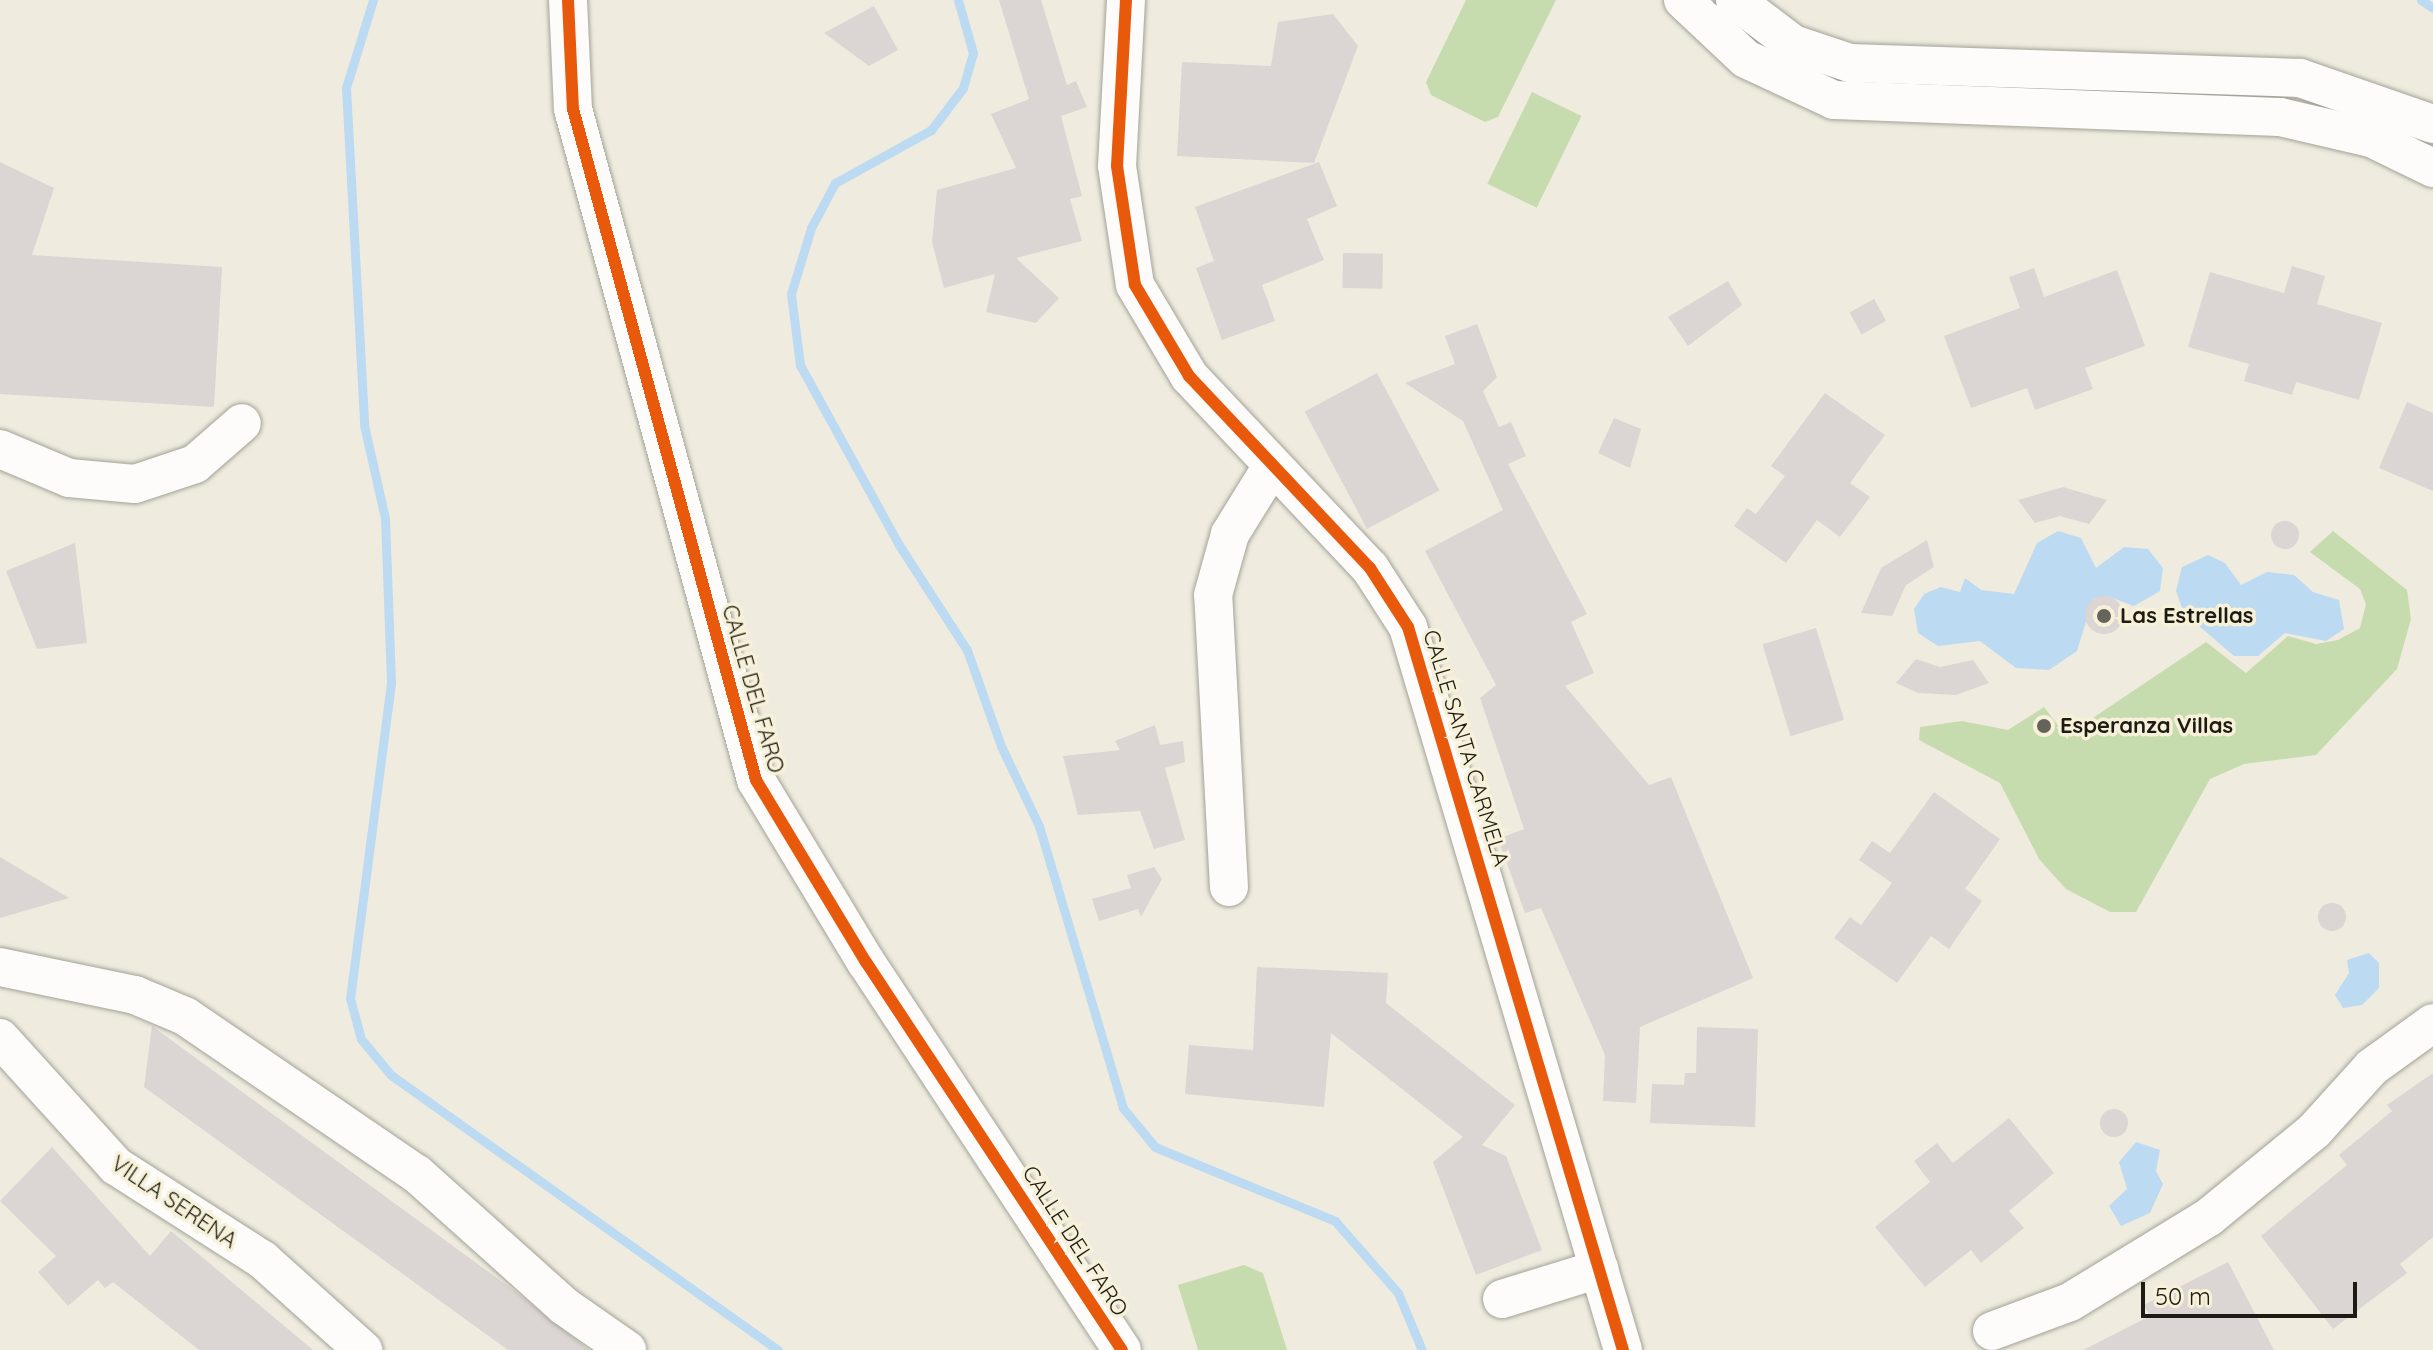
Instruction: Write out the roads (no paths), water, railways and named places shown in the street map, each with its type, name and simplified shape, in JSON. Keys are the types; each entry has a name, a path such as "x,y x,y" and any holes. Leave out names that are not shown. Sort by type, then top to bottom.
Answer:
{"street":[{"name":"CALLE DEL FARO","path":"568,0 573,109 756,780 866,962 1122,1350"},
{"name":"CALLE SANTA CARMELA","path":"1126,0 1117,166 1130,269 1180,364 1385,586 1417,648 1623,1350"},
{"path":"1683,0 1722,43 1814,94 1858,104 2323,122 2433,168"},
{"path":"1735,0 1776,34 1824,58 1978,68 2300,78 2433,124"},
{"path":"1977,108 1978,68"},
{"path":"0,449 69,478 135,484 187,468 242,423"},
{"path":"1229,887 1212,603 1230,534 1272,466"},
{"path":"0,967 135,995 185,1016 417,1174 564,1306 627,1350"},
{"path":"1992,1331 2070,1302 2209,1217 2314,1131 2372,1067 2433,1023"},
{"name":"VILLA SERENA","path":"0,1038 116,1166 263,1260 363,1350"},
{"path":"1502,1299 1599,1269"}],"water":[{"path":"2058,531 2081,538 2096,568 2124,547 2148,549 2163,568 2160,591 2134,606 2107,596 2093,599 2077,651 2049,670 2016,668 1980,641 1938,646 1918,633 1914,609 1924,594 1941,587 1960,592 1965,578 1981,590 2014,594 2037,543"},
{"path":"2208,555 2225,563 2241,585 2267,572 2294,575 2313,592 2339,600 2344,629 2326,641 2285,633 2258,656 2234,656 2184,613 2176,591 2182,567"},
{"path":"2369,953 2379,963 2379,988 2362,1005 2343,1008 2335,995 2349,973 2347,960"},
{"path":"2136,1142 2160,1150 2156,1171 2163,1184 2150,1213 2121,1226 2109,1206 2127,1189 2119,1162"}],"waterway":[{"path":"373,0 346,88 364,425 385,518 391,683 350,998 361,1039 391,1075 778,1350"},
{"path":"958,0 973,53 963,88 931,130 835,183 811,228 791,294 800,365 899,545 967,650 1001,746 1039,826 1123,1108 1155,1147 1335,1221 1398,1293 1422,1350"},
{"path":"2421,0 2433,8"}],"place":[{"name":"Las Estrellas","path":"2104,616"},
{"name":"Esperanza Villas","path":"2044,726"}]}
